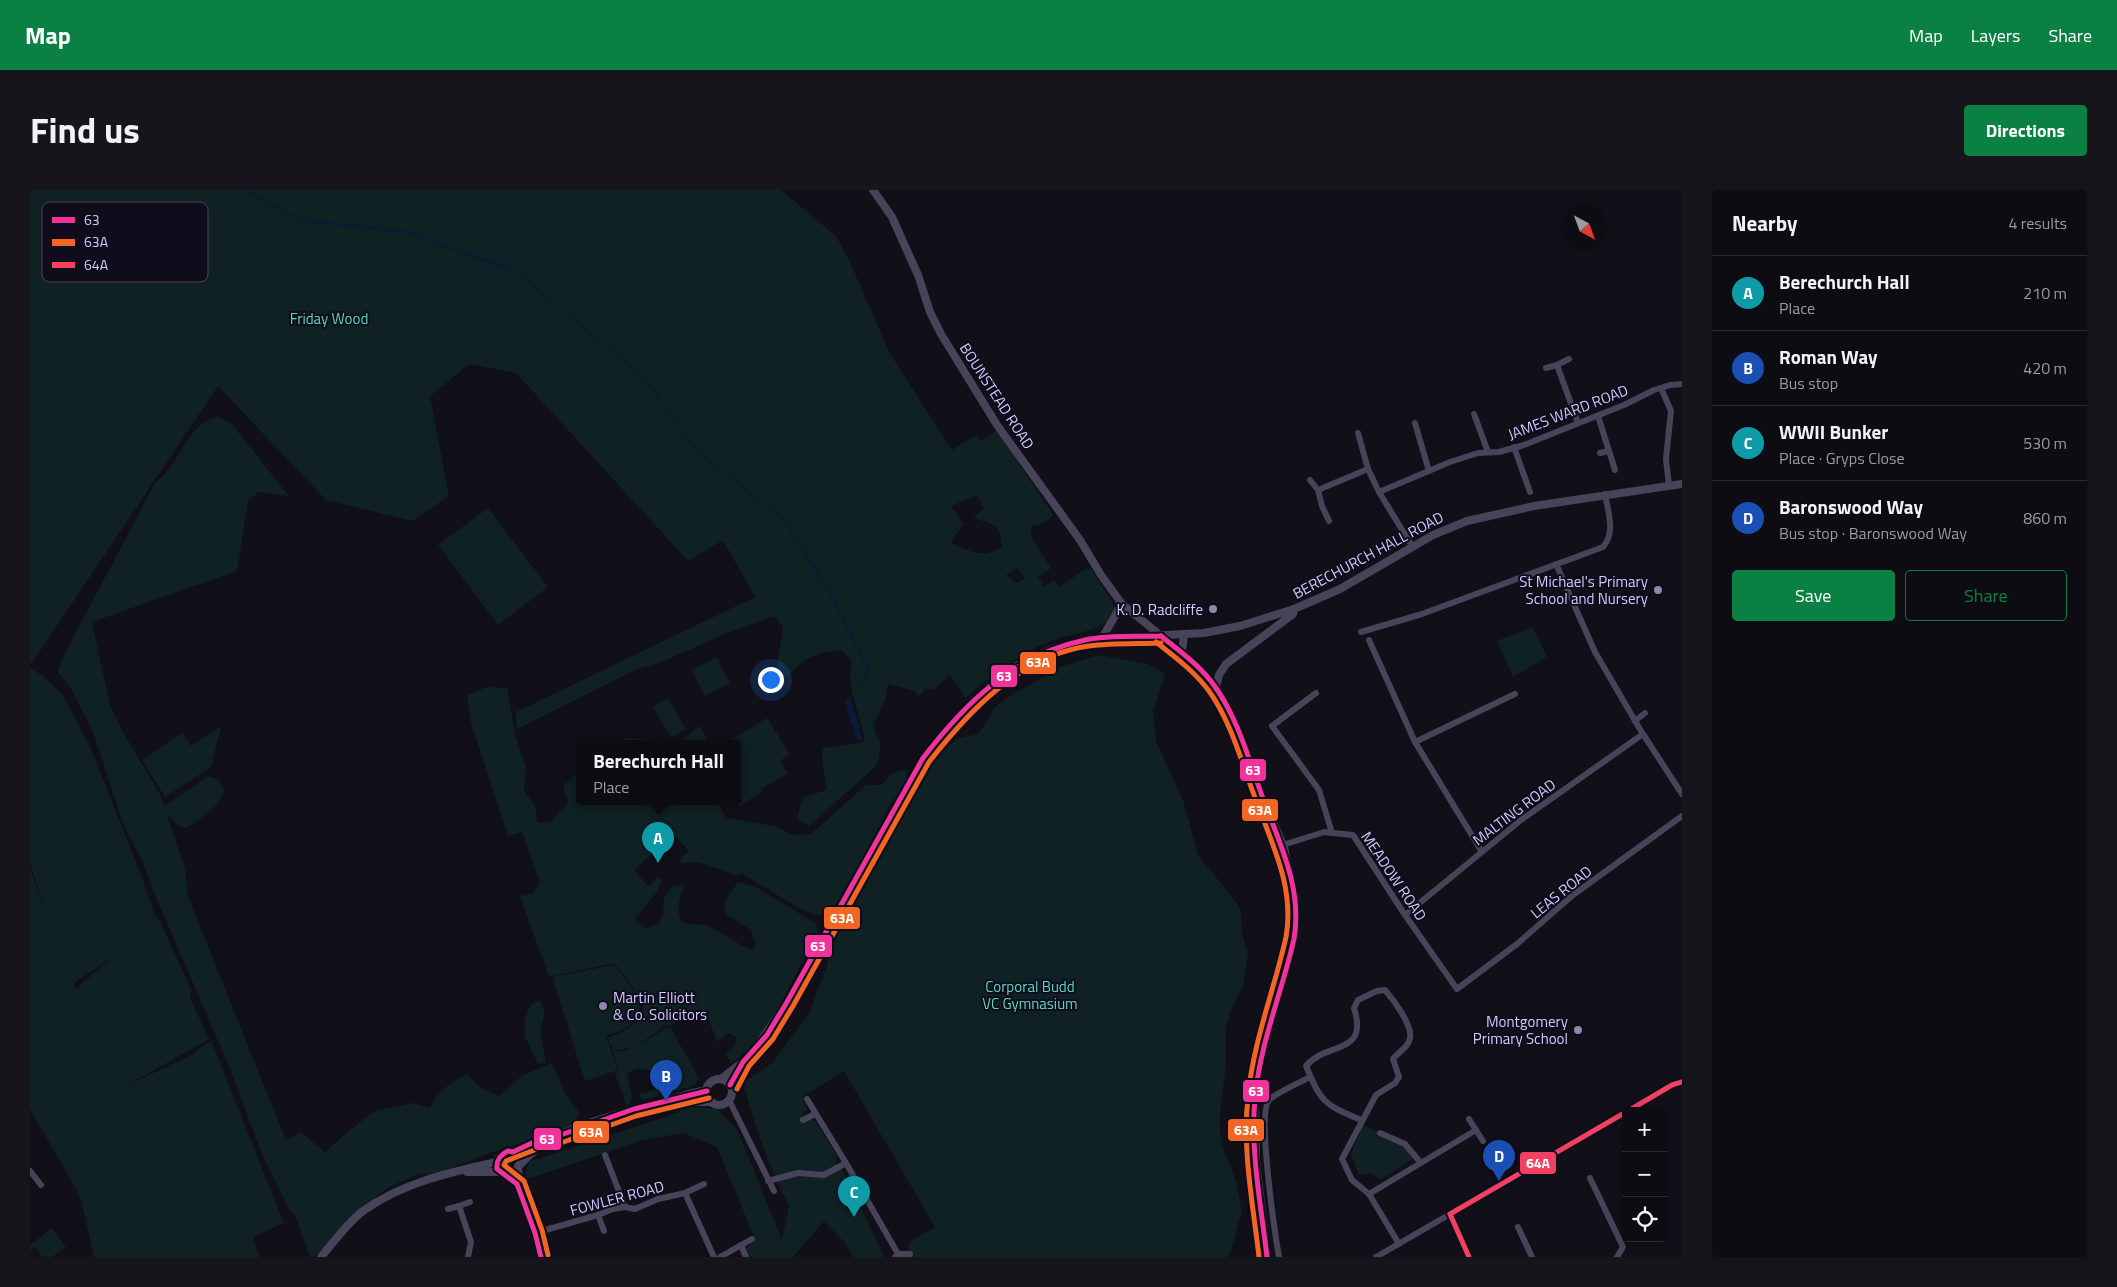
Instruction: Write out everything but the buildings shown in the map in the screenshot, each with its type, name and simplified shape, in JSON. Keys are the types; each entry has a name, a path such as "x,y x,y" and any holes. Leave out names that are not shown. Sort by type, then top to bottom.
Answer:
{"street":[{"name":"BOUNSTEAD ROAD","path":"873,190 892,217 918,275 930,312 962,370 997,425 1080,540 1101,575 1122,604 1182,652 1216,687 1234,720 1282,845 1294,890 1295,928 1289,960 1261,1060 1255,1100 1256,1160 1267,1257"},
{"path":"1546,368 1569,359"},
{"path":"1557,365 1578,423"},
{"name":"JAMES WARD ROAD","path":"1379,492 1478,453 1500,452 1514,448 1598,416 1661,388 1682,384"},
{"path":"1661,388 1671,411 1666,459 1669,486"},
{"path":"1474,414 1488,452"},
{"path":"1598,416 1614,470"},
{"path":"1415,423 1429,471"},
{"path":"1479,430 1488,426"},
{"path":"1358,433 1368,469 1379,492 1412,546"},
{"path":"1514,448 1530,492"},
{"path":"1600,454 1608,451"},
{"path":"1318,490 1368,469"},
{"path":"1310,480 1318,490 1322,506 1329,521"},
{"name":"BERECHURCH HALL ROAD","path":"730,1085 743,1062 766,1034 787,1002 920,763 937,740 985,688 1021,663 1052,648 1087,639 1204,633 1240,626 1316,600 1356,580 1412,546 1449,527 1489,514 1606,494 1682,484"},
{"path":"1361,632 1422,614 1603,547 1608,542 1611,530 1606,494"},
{"path":"1556,564 1595,652 1642,733 1682,794"},
{"path":"1102,638 1122,604"},
{"path":"1216,687 1226,664 1282,624 1293,614 1294,609"},
{"path":"1182,652 1184,634"},
{"path":"1369,640 1415,742 1482,852"},
{"path":"1316,693 1272,726 1319,790 1332,833"},
{"path":"1415,742 1515,694"},
{"path":"1635,721 1645,713"},
{"name":"MALTING ROAD","path":"1405,915 1521,820 1642,733"},
{"name":"LEAS ROAD","path":"1457,989 1517,944 1573,895 1682,816"},
{"name":"MEADOW ROAD","path":"1282,845 1324,832 1353,835 1405,915 1457,989"},
{"path":"1361,1120 1329,1106 1319,1096 1306,1066 1311,1060 1339,1048 1354,1039 1358,1032 1358,1019 1354,1008 1358,1000 1377,991 1385,990 1408,1026 1410,1039 1405,1048 1397,1053 1393,1059 1398,1078 1395,1083 1376,1095 1361,1120 1342,1159 1352,1180 1369,1194 1399,1244"},
{"name":"BERECHURCH HALL ROAD","path":"721,1079 743,1062"},
{"path":"1279,1257 1265,1138 1265,1108 1270,1100 1310,1077"},
{"path":"712,1102 708,1099 707,1091 711,1083 721,1079 730,1085 732,1092 730,1100 774,1191"},
{"path":"1635,1107 1672,1085 1682,1082"},
{"path":"513,1152 534,1142 555,1137 634,1108 707,1091"},
{"path":"807,1099 846,1163 897,1256 910,1254"},
{"path":"669,1101 723,1104 730,1100"},
{"path":"803,1120 815,1114"},
{"path":"1376,1257 1622,1115"},
{"path":"1470,1118 1483,1141"},
{"path":"1369,1194 1476,1130"},
{"path":"1380,1133 1405,1144 1421,1163"},
{"path":"463,1171 514,1173 533,1150 555,1137"},
{"path":"517,1184 520,1180 518,1155 508,1151 497,1162 497,1169 517,1184 541,1257"},
{"path":"605,1155 625,1207"},
{"path":"321,1257 362,1212 387,1197 430,1178 497,1162"},
{"path":"768,1181 798,1172 824,1175 846,1163"},
{"path":"30,1171 41,1185"},
{"path":"1590,1178 1623,1247 1617,1257"},
{"name":"FOWLER ROAD","path":"535,1234 613,1209 625,1207 635,1209 658,1199 685,1192 704,1184"},
{"path":"685,1192 714,1257"},
{"path":"448,1209 470,1202"},
{"path":"459,1206 471,1242 468,1257"},
{"path":"1450,1214 1469,1257"},
{"path":"598,1215 604,1231"},
{"path":"1518,1227 1532,1257"},
{"path":"720,1257 752,1239"},
{"path":"741,1245 746,1257"}],"green space":[{"name":"Friday Wood","path":"30,190 781,190 836,236 850,262 889,352 952,450 976,435 981,441 997,430 1054,516 1041,524 1031,526 1031,537 1051,568 1038,577 1044,586 1054,580 1059,587 1084,570 1091,569 1115,607 1113,616 1107,622 1087,631 1059,638 1034,649 986,680 966,698 950,675 933,690 925,689 919,696 915,691 888,684 885,700 874,724 875,733 881,743 879,758 875,767 809,826 797,818 803,797 827,790 822,758 823,748 860,743 865,740 850,681 852,661 842,650 834,651 819,654 805,660 789,677 776,674 783,627 774,616 720,636 664,661 635,670 517,729 516,712 755,597 723,540 688,561 516,373 469,364 430,396 449,496 412,521 326,500 218,386 32,663 30,662","holes":["975,496 978,497 984,509 974,516 976,519 992,524 1000,533 1002,546 988,553 976,553 951,543 964,524 951,506","1017,568 1025,578 1017,583 1006,575"]},
{"path":"218,417 231,423 289,496 259,492 248,501 237,571 92,622 110,705 123,732 160,794 164,806 207,777 217,780 224,788 215,807 187,828 181,827 167,815 185,868 188,897 286,1140 301,1132 325,1152 351,1129 377,1110 412,1103 430,1108 436,1097 445,1088 467,1074 481,1088 499,1096 523,1075 552,1063 565,1093 579,1112 575,1125 440,1172 419,1174 389,1187 376,1196 366,1209 314,1257 310,1257 295,1215 290,1211 262,1154 228,1064 140,856 125,829 93,732 70,687 58,672 63,657 155,483 170,468 197,428 210,419"},
{"path":"488,508 548,587 498,625 438,545"},
{"path":"1533,627 1547,657 1513,677 1497,641"},
{"name":"Corporal Budd VC Gymnasium","path":"1100,655 1148,664 1165,674 1153,712 1156,741 1184,803 1198,855 1237,903 1241,912 1242,933 1248,954 1243,985 1232,1008 1226,1028 1226,1064 1220,1112 1220,1131 1223,1148 1236,1181 1242,1211 1229,1257 900,1257 908,1255 909,1242 935,1227 844,1071 802,1097 807,1109 801,1116 805,1120 810,1119 816,1122 837,1157 835,1161 842,1169 885,1257 853,1257 845,1243 824,1221 793,1257 750,1257 746,1249 755,1239 717,1147 684,1133 643,1140 524,1180 529,1162 680,1112 680,1105 717,1109 737,1129 782,1240 789,1206 758,1132 744,1086 746,1081 772,1063 809,1013 828,963 827,945 939,753 958,738 979,734 994,708 1007,698 1059,667"},
{"path":"717,657 730,683 705,696 692,670"},
{"path":"30,668 43,676 62,694 89,744 140,872 156,918 158,917 191,989 190,998 209,1039 126,1086 191,1055 211,1040 284,1223 253,1237 260,1257 94,1257 80,1196 30,1109 30,868 47,916 30,863","holes":["111,958 76,989 74,983"]},
{"path":"487,687 507,688 515,734 526,768 524,790 535,806 537,822 550,822 568,803 563,786 576,774 576,805 720,805 726,818 774,826 794,835 811,834 866,785 881,785 892,773 907,769 906,781 884,816 871,845 829,916 815,914 799,908 741,873 738,876 699,862 682,863 679,860 689,851 674,835 634,870 648,886 659,877 662,881 657,892 635,919 646,928 659,924 664,913 664,898 670,889 673,886 684,885 679,904 682,923 707,925 748,949 753,949 756,944 751,930 726,914 724,906 725,900 738,882 756,887 815,923 818,932 772,1020 753,1045 732,1063 725,1055 734,1047 737,1038 729,1033 717,1042 709,1020 677,1019 672,1026 664,1025 637,1045 666,1028 672,1029 698,1078 695,1085 643,1100 638,1094 652,1091 668,1079 649,1070 636,1068 627,1074 632,1097 627,1108 615,1073 619,1071 612,1048 615,1049 609,1042 609,1037 623,1032 642,1018 643,1006 628,980 614,963 549,977 520,896 533,894 540,883 522,832 508,836 471,723 467,695","holes":["633,1047 619,1052 615,1050"]},
{"path":"668,698 686,729 671,738 653,707"},
{"path":"767,718 790,754 780,761 788,774 761,789 762,792 738,807 737,805 741,805 741,740 731,740"},
{"path":"221,726 211,767 165,797 142,760 182,733 191,746"},
{"path":"700,726 707,740 682,740"},
{"path":"628,738 657,740 621,740"},
{"path":"614,965 636,995 640,1017 622,1031 606,1036 618,1070 585,1081 552,977"},
{"path":"540,1000 544,1010 541,1035 546,1063 538,1064 525,1037 525,1019 530,1006"},
{"path":"1363,1125 1406,1145 1414,1158 1380,1180 1371,1173 1359,1175 1351,1154"},
{"path":"52,1228 66,1247 52,1257 42,1257 35,1247 30,1251 30,1245"}],"water":[{"path":"850,696 861,734 862,739 860,741 856,739 847,711 846,701"}],"waterway":[{"path":"245,190 301,220 406,232 515,271 645,378 698,453 782,517 828,589 869,671 859,685"}],"transit line":[{"name":"63","path":"1161,636 1204,673 1224,700 1242,739 1292,882 1296,919 1294,939 1266,1037 1255,1098 1255,1158 1267,1257"},
{"name":"63","path":"730,1085 743,1062 767,1035 787,1002 923,758 956,718 974,700 1014,669 1059,647 1103,637 1161,636"},
{"name":"63A","path":"1156,642 1197,677 1217,703 1235,742 1280,864 1284,882 1288,918 1286,937 1254,1056 1248,1097 1247,1157 1259,1257"},
{"name":"63A","path":"737,1089 749,1066 773,1039 793,1006 929,762 979,705 1019,673 1064,651 1089,646 1161,643"},
{"name":"64A","path":"1635,1107 1672,1085 1682,1082"},
{"name":"63","path":"541,1257 535,1233 517,1184 497,1169 497,1163 501,1156 508,1151 513,1152 534,1142 555,1137 634,1109 707,1091"},
{"name":"63A","path":"548,1255 542,1230 524,1181 504,1165 506,1161 636,1116 709,1098"},
{"name":"64A","path":"1450,1214 1622,1114"},
{"name":"64A","path":"1450,1214 1469,1257"}],"place":[{"name":"St Michael's Primary School and Nursery","path":"1658,590"},
{"name":"K. D. Radcliffe","path":"1213,609"},
{"name":"Berechurch Hall","path":"658,863"},
{"name":"Martin Elliott & Co. Solicitors","path":"603,1006"},
{"name":"Montgomery Primary School","path":"1578,1030"},
{"name":"Roman Way","path":"666,1101"},
{"name":"Baronswood Way","path":"1499,1181"},
{"name":"WWII Bunker","path":"854,1217"}]}
